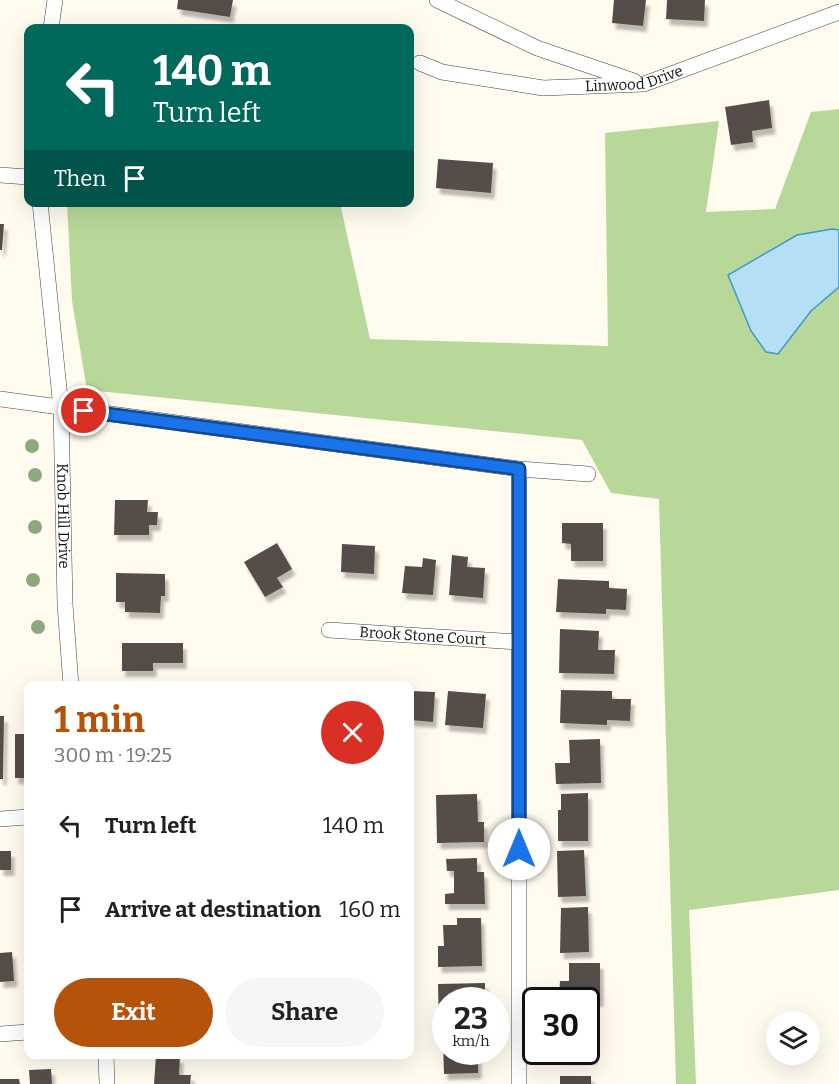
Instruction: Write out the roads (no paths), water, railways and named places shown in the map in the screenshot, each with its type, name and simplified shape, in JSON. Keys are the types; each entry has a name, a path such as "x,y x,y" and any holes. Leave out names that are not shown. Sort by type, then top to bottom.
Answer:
{"street":[{"path":"52,24 55,0"},
{"path":"437,0 537,48 644,84"},
{"name":"Linwood Drive","path":"420,63 442,72 543,88 644,84 839,12"},
{"path":"0,175 24,177"},
{"name":"Knob Hill Drive","path":"41,207 61,408 65,604 71,681"},
{"path":"0,399 519,469 588,474"},
{"path":"519,469 519,1084"},
{"name":"Brook Stone Court","path":"329,630 518,642"},
{"path":"0,819 24,818"},
{"path":"0,1034 24,1032"},
{"path":"106,1059 107,1084"}],"water":[{"path":"832,229 839,230 839,287 811,311 778,354 766,352 751,331 728,275 797,235"}]}
